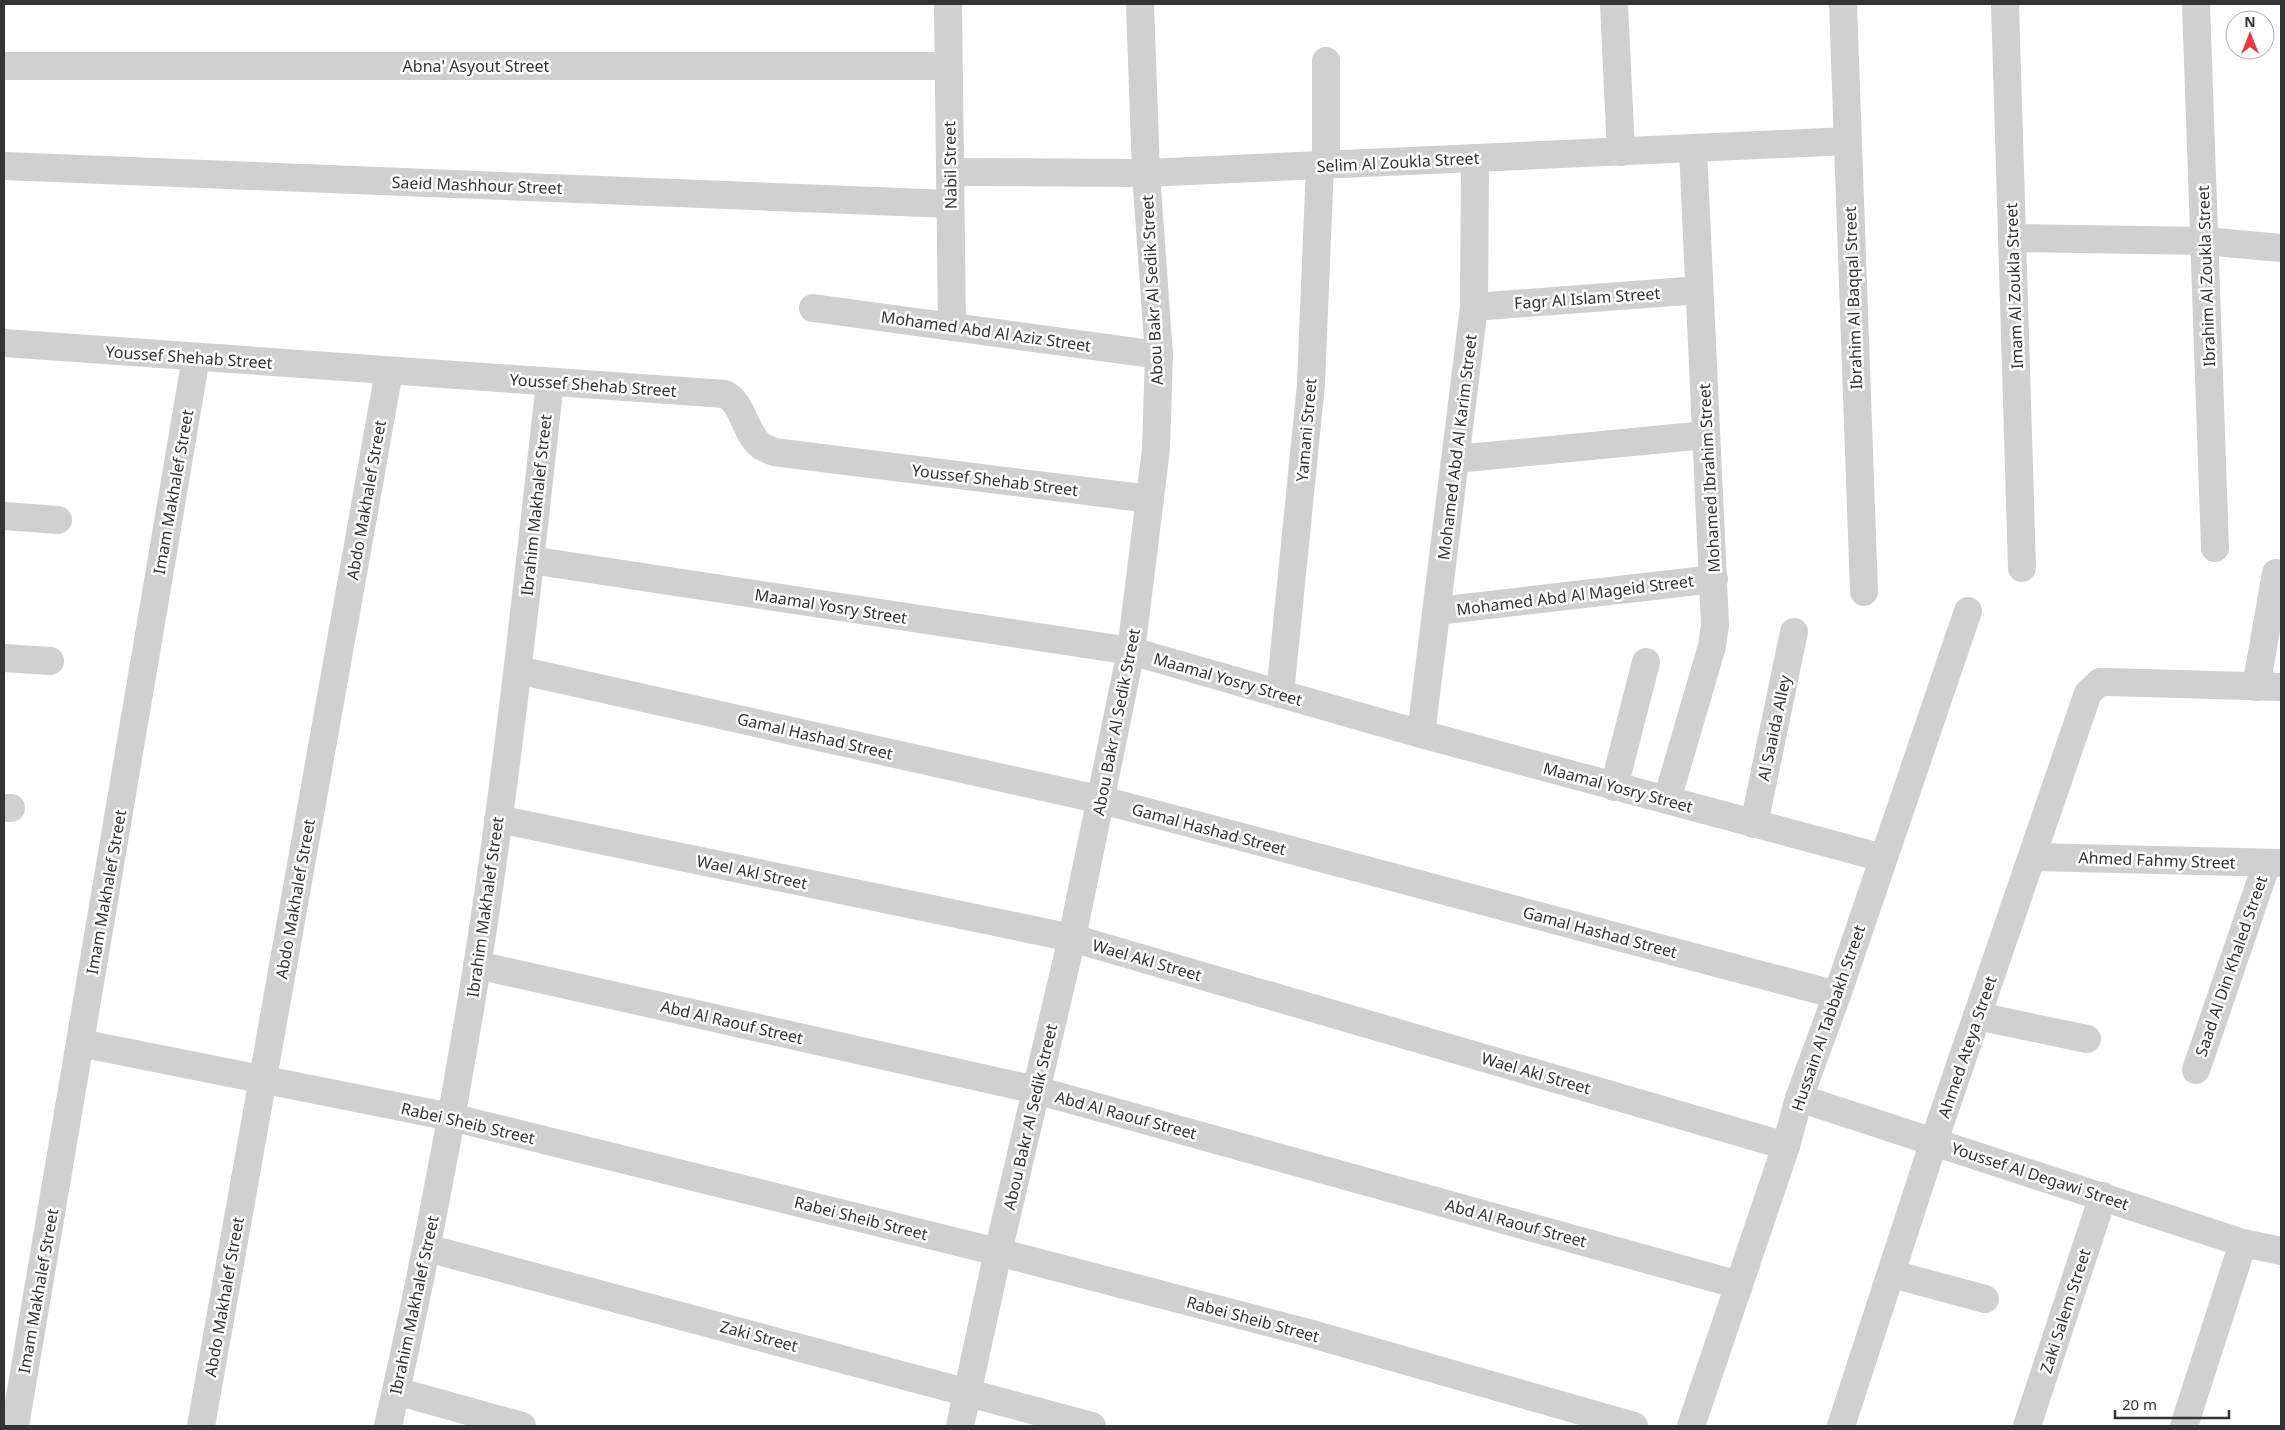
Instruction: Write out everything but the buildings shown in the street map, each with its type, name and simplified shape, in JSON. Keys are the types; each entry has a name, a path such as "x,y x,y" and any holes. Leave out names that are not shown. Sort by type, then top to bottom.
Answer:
{"street":[{"name":"Nabil Street","path":"948,4 952,327"},
{"name":"Abou Bakr Al Sedik Street","path":"960,1426 998,1252 1072,938 1102,800 1131,651 1156,449 1159,355 1146,173 1140,4"},
{"path":"1614,4 1621,152"},
{"name":"Ibrahim Al Baqqal Street","path":"1843,4 1864,592"},
{"name":"Imam Al Zoukla Street","path":"2005,4 2022,568"},
{"name":"Ibrahim Al Zoukla Street","path":"2196,4 2215,548"},
{"name":"Yamani Street","path":"1280,694 1311,384 1323,165 1326,61"},
{"name":"Abna' Asyout Street","path":"4,66 948,66"},
{"name":"Selim Al Zoukla Street","path":"950,172 1146,173 1847,141"},
{"name":"Mohamed Ibrahim Street","path":"1667,800 1712,646 1715,625 1693,149"},
{"name":"Mohamed Abd Al Karim Street","path":"1421,734 1474,306 1475,158"},
{"name":"Saeid Mashhour Street","path":"4,166 950,204"},
{"path":"2012,238 2205,241 2281,248"},
{"name":"Fagr Al Islam Street","path":"1474,306 1699,290"},
{"name":"Mohamed Abd Al Aziz Street","path":"813,308 1159,355"},
{"name":"Youssef Shehab Street","path":"4,343 725,394 732,398 751,434 760,445 774,452 1150,499"},
{"name":"Imam Makhalef Street","path":"15,1426 196,357"},
{"name":"Abdo Makhalef Street","path":"201,1426 389,371"},
{"name":"Ibrahim Makhalef Street","path":"388,1426 427,1248 477,965 518,670 550,382"},
{"path":"1456,459 1706,434"},
{"path":"4,516 58,520"},
{"name":"Maamal Yosry Street","path":"530,560 1131,651 1421,734 1883,858"},
{"path":"2268,687 2276,572"},
{"name":"Mohamed Abd Al Mageid Street","path":"1437,612 1714,580"},
{"name":"Hussain Al Tabbakh Street","path":"1691,1426 1786,1146 1799,1098 1837,995 1968,611"},
{"name":"Al Saaida Alley","path":"1754,824 1794,632"},
{"path":"4,658 50,661"},
{"path":"1614,786 1646,662"},
{"name":"Gamal Hashad Street","path":"518,670 1102,800 1837,995"},
{"name":"Ahmed Ateya Street","path":"1841,1426 1934,1141 2088,693 2100,682 2268,687"},
{"name":"Wael Akl Street","path":"498,819 1072,938 1786,1146"},
{"name":"Ahmed Fahmy Street","path":"2033,857 2274,863"},
{"name":"Saad Al Din Khaled Street","path":"2196,1070 2274,863"},
{"name":"Abd Al Raouf Street","path":"477,965 1036,1090 1739,1285"},
{"path":"1977,1016 2087,1039"},
{"name":"Rabei Sheib Street","path":"80,1043 451,1117 998,1252 1305,1332 1634,1426"},
{"name":"Youssef Al Degawi Street","path":"1799,1098 2104,1196 2243,1243 2281,1251"},
{"name":"Zaki Salem Street","path":"2027,1426 2104,1196"},
{"path":"2184,1426 2243,1243"},
{"name":"Zaki Street","path":"427,1248 1092,1426"},
{"path":"1892,1274 1985,1299"},
{"path":"396,1391 522,1426"}]}
